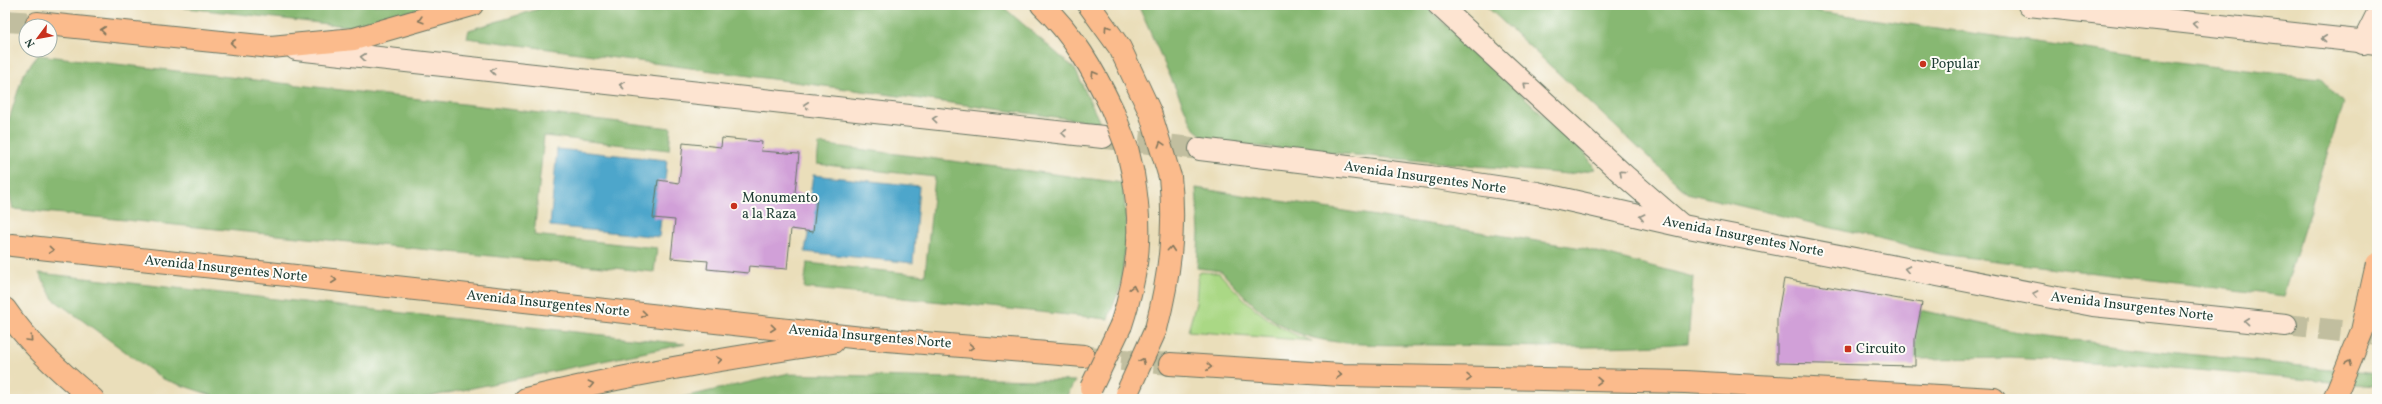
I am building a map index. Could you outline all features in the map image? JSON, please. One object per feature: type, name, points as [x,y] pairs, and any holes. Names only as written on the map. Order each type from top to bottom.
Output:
[{"type":"main road","points":[[271,47],[354,39],[472,5]]},
{"type":"main road","points":[[1042,5],[1054,16],[1078,47],[1112,109],[1127,148],[1138,206],[1139,242],[1133,287],[1122,325],[1088,393]]},
{"type":"main road","points":[[1089,5],[1120,48],[1150,112],[1170,177],[1173,207],[1172,250],[1164,297],[1156,328],[1125,396]]},
{"type":"main road","points":[[1439,5],[1626,177],[1683,226]]},
{"type":"main road","points":[[2028,5],[2370,43],[2377,15]]},
{"type":"main road","points":[[58,25],[1103,137]]},
{"type":"main road","name":"Avenida Insurgentes Norte","points":[[1200,150],[1430,177],[1537,193],[1683,226],[2093,305],[2286,325]]},
{"type":"main road","name":"Avenida Insurgentes Norte","points":[[12,245],[862,338],[1084,356]]},
{"type":"main road","points":[[2334,399],[2362,331],[2377,264]]},
{"type":"main road","points":[[5,308],[14,321],[58,369],[94,399]]},
{"type":"main road","points":[[526,399],[607,380],[702,362],[862,338]]},
{"type":"main road","points":[[1170,364],[1341,375],[1685,382],[1994,399]]},
{"type":"green space","points":[[161,5],[432,5],[354,27]]},
{"type":"green space","points":[[552,5],[1001,5],[1075,69],[1100,123],[467,38],[469,30]]},
{"type":"green space","points":[[1138,5],[1424,5],[1585,153],[1595,169],[1568,174],[1210,142],[1194,129]]},
{"type":"green space","points":[[1485,5],[1772,5],[2208,66],[2320,78],[2343,103],[2283,296],[1940,254],[1687,193]]},
{"type":"green space","points":[[58,57],[671,128],[669,150],[544,136],[534,235],[657,248],[654,272],[13,209],[5,175],[6,129],[23,75],[36,58]]},
{"type":"green space","points":[[819,144],[1123,183],[1127,230],[1121,285],[1108,319],[804,288],[807,263],[925,275],[935,177],[817,164]]},
{"type":"green space","points":[[1196,188],[1582,248],[1693,277],[1688,343],[1594,347],[1383,345],[1327,341],[1310,337],[1284,327],[1264,313],[1221,271],[1197,268],[1199,232]]},
{"type":"green space","points":[[1198,272],[1219,273],[1261,314],[1286,330],[1312,341],[1188,331],[1196,303]]},
{"type":"green space","points":[[39,273],[685,344],[419,399],[223,399],[163,379],[53,299]]},
{"type":"green space","points":[[1921,310],[2013,331],[2130,348],[2377,374],[2377,386],[2129,364],[2010,358],[1915,359],[1915,340],[1822,338],[1917,327]]},
{"type":"green space","points":[[785,374],[1075,381],[1065,399],[675,399]]},
{"type":"water","points":[[557,149],[667,160],[665,181],[658,181],[656,190],[662,191],[654,208],[653,217],[661,218],[659,237],[550,226]]},
{"type":"water","points":[[813,175],[919,186],[913,263],[805,252],[817,196],[810,195]]},
{"type":"building","name":"Monumento a la Raza","points":[[722,138],[762,142],[761,151],[799,154],[795,193],[817,196],[813,232],[791,229],[787,269],[749,266],[748,273],[707,269],[708,261],[671,258],[675,220],[653,218],[658,180],[679,183],[683,143],[721,147]]},
{"type":"building","points":[[1784,279],[1922,303],[1915,339],[1915,366],[1777,363],[1777,318]]},
{"type":"tunnel","points":[[5,21],[18,22]]},
{"type":"tunnel","points":[[1106,138],[1200,149]]},
{"type":"tunnel","points":[[2286,325],[2377,335]]},
{"type":"tunnel","points":[[1088,357],[1170,364]]},
{"type":"place","name":"Popular","points":[[1923,64]]},
{"type":"place","name":"Monumento a la Raza","points":[[734,206]]},
{"type":"place","name":"Circuito","points":[[1848,349]]}]
